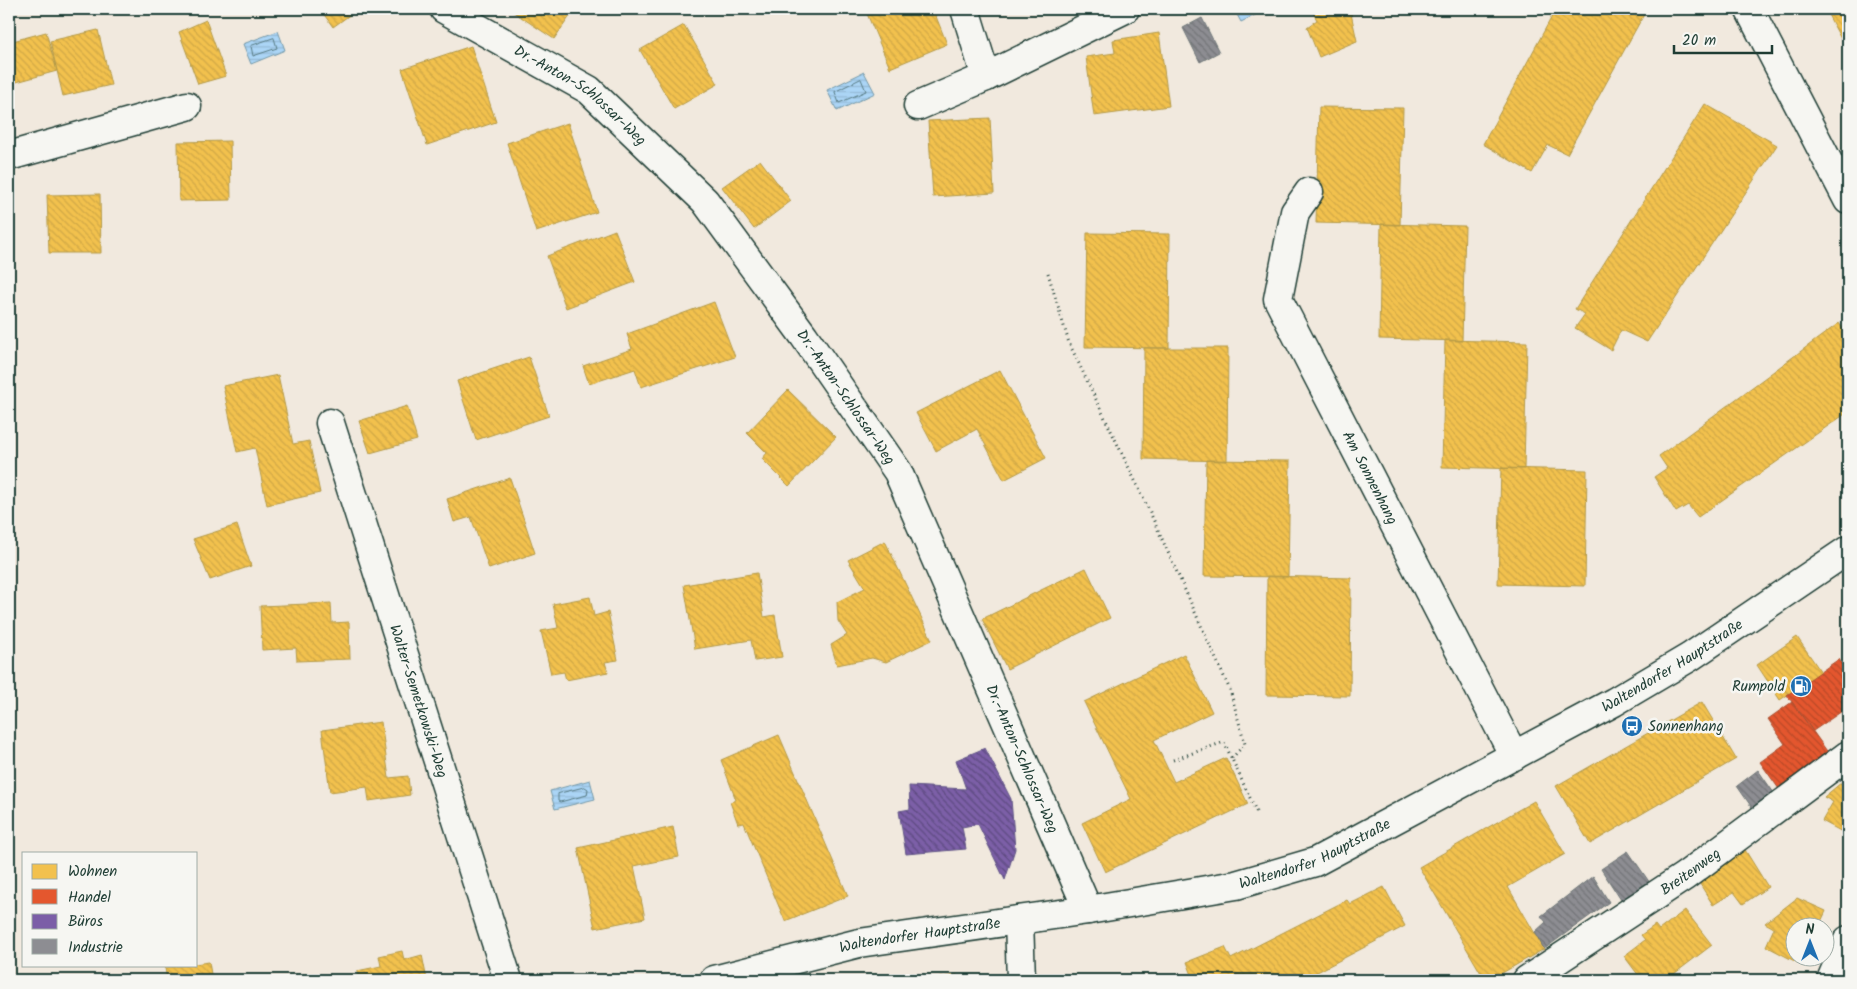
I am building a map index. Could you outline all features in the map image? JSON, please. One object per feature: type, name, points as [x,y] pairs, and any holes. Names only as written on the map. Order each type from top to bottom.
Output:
[{"type":"street","name":"Dr.-Anton-Schlossar-Weg","points":[[444,9],[589,90],[705,201],[804,336],[898,472],[1088,910]]},
{"type":"street","points":[[965,9],[986,77]]},
{"type":"street","points":[[918,106],[986,77],[1125,9]]},
{"type":"street","points":[[1749,9],[1848,200]]},
{"type":"street","points":[[9,156],[187,106]]},
{"type":"street","name":"Am Sonnenhang","points":[[1309,192],[1295,212],[1278,299],[1514,756]]},
{"type":"street","name":"Walter-Semetkowski-Weg","points":[[330,423],[508,980]]},
{"type":"street","name":"Waltendorfer Hauptstraße","points":[[714,980],[859,943],[1088,910],[1236,885],[1315,862],[1614,702],[1690,657],[1848,550]]},
{"type":"street","name":"Breitenweg","points":[[1527,980],[1685,876],[1848,755]]},
{"type":"street","points":[[1019,920],[1021,980]]},
{"type":"street","points":[[1831,980],[1848,940]]},
{"type":"path","points":[[1048,273],[1069,343],[1149,510],[1230,690],[1245,744],[1232,758]]},
{"type":"path","points":[[1173,760],[1224,742],[1257,813]]},
{"type":"water","points":[[1234,9],[1267,9],[1241,22]]},
{"type":"water","points":[[278,31],[285,50],[251,64],[243,44]]},
{"type":"water","points":[[864,72],[875,93],[837,111],[827,90]]},
{"type":"water","points":[[590,780],[595,799],[555,809],[550,791]]},
{"type":"building: Wohnen","points":[[320,9],[358,9],[333,27]]},
{"type":"building: Wohnen","points":[[509,9],[575,9],[554,39]]},
{"type":"building: Wohnen","points":[[865,9],[933,9],[947,44],[890,68]]},
{"type":"building: Wohnen","points":[[1311,9],[1350,9],[1357,41],[1319,57],[1307,27],[1317,20]]},
{"type":"building: Wohnen","points":[[1556,9],[1647,9],[1567,154],[1548,145],[1532,173],[1483,144]]},
{"type":"building: Wohnen","points":[[1825,9],[1848,9],[1848,35],[1841,39]]},
{"type":"building: Wohnen","points":[[206,20],[226,76],[198,84],[179,32]]},
{"type":"building: Wohnen","points":[[684,25],[718,84],[674,109],[640,50]]},
{"type":"building: Wohnen","points":[[98,30],[111,85],[63,96],[50,41]]},
{"type":"building: Wohnen","points":[[46,32],[57,71],[9,84],[9,42]]},
{"type":"building: Wohnen","points":[[1159,33],[1169,106],[1094,116],[1086,57],[1115,53],[1113,40]]},
{"type":"building: Wohnen","points":[[471,46],[496,122],[427,145],[402,69]]},
{"type":"building: Wohnen","points":[[1705,104],[1777,145],[1647,342],[1621,330],[1611,350],[1575,328],[1585,314],[1575,309]]},
{"type":"building: Wohnen","points":[[1319,107],[1403,108],[1400,225],[1316,223]]},
{"type":"building: Wohnen","points":[[990,118],[994,193],[933,197],[928,121]]},
{"type":"building: Wohnen","points":[[568,123],[597,212],[536,232],[507,143]]},
{"type":"building: Wohnen","points":[[230,141],[231,200],[179,201],[178,142]]},
{"type":"building: Wohnen","points":[[760,160],[791,201],[754,229],[722,187]]},
{"type":"building: Wohnen","points":[[100,194],[101,253],[49,253],[47,195]]},
{"type":"building: Wohnen","points":[[1381,224],[1465,226],[1462,341],[1379,339]]},
{"type":"building: Wohnen","points":[[615,230],[635,282],[566,308],[547,256]]},
{"type":"building: Wohnen","points":[[1087,233],[1170,234],[1169,348],[1085,347]]},
{"type":"building: Wohnen","points":[[714,302],[735,357],[641,387],[635,369],[589,384],[583,366],[632,349],[627,334]]},
{"type":"building: Wohnen","points":[[1839,323],[1848,336],[1848,412],[1698,517],[1688,505],[1676,512],[1654,477],[1667,468],[1659,456]]},
{"type":"building: Wohnen","points":[[1445,340],[1527,342],[1524,469],[1442,467]]},
{"type":"building: Wohnen","points":[[1144,348],[1228,348],[1227,461],[1143,459]]},
{"type":"building: Wohnen","points":[[529,357],[549,416],[476,440],[457,381]]},
{"type":"building: Wohnen","points":[[1000,370],[1046,458],[1004,480],[977,429],[936,451],[916,413]]},
{"type":"building: Wohnen","points":[[278,375],[293,444],[309,441],[320,493],[267,505],[255,448],[237,452],[223,386]]},
{"type":"building: Wohnen","points":[[788,390],[836,437],[789,486],[762,459],[767,453],[747,433]]},
{"type":"building: Wohnen","points":[[407,406],[417,440],[370,453],[359,421]]},
{"type":"building: Wohnen","points":[[1206,460],[1290,461],[1288,577],[1204,576]]},
{"type":"building: Wohnen","points":[[1501,468],[1587,470],[1585,586],[1498,584]]},
{"type":"building: Wohnen","points":[[510,478],[535,553],[489,569],[471,517],[454,522],[447,499]]},
{"type":"building: Wohnen","points":[[237,525],[251,566],[210,580],[193,539]]},
{"type":"building: Wohnen","points":[[885,541],[932,640],[886,662],[872,658],[837,665],[831,645],[847,635],[838,621],[837,602],[865,588],[848,560]]},
{"type":"building: Wohnen","points":[[1086,568],[1110,618],[1007,669],[982,619]]},
{"type":"building: Wohnen","points":[[757,573],[764,617],[775,615],[782,657],[755,661],[751,640],[695,649],[684,585]]},
{"type":"building: Wohnen","points":[[1267,576],[1351,578],[1350,696],[1266,695]]},
{"type":"building: Wohnen","points":[[590,597],[594,616],[608,612],[618,660],[605,662],[608,672],[566,680],[564,672],[551,674],[541,631],[558,628],[553,604]]},
{"type":"building: Wohnen","points":[[331,603],[332,623],[349,622],[350,659],[297,661],[296,648],[262,650],[260,606]]},
{"type":"building: Wohnen","points":[[1797,637],[1821,672],[1780,700],[1757,665]]},
{"type":"building: Wohnen","points":[[1184,654],[1212,712],[1154,740],[1174,782],[1226,758],[1248,804],[1105,872],[1082,823],[1131,799],[1084,702]]},
{"type":"building: Wohnen","points":[[1702,702],[1736,759],[1590,844],[1556,786]]},
{"type":"building: Wohnen","points":[[381,722],[389,778],[408,776],[410,795],[369,801],[367,787],[330,792],[322,730]]},
{"type":"building: Wohnen","points":[[779,735],[848,896],[785,921],[744,823],[738,824],[730,802],[736,800],[721,760]]},
{"type":"building: Wohnen","points":[[1848,777],[1848,835],[1822,821],[1833,802],[1824,797]]},
{"type":"building: Wohnen","points":[[1534,801],[1565,854],[1508,887],[1544,949],[1490,980],[1485,980],[1419,867]]},
{"type":"building: Wohnen","points":[[673,827],[679,857],[634,866],[645,918],[595,928],[578,848]]},
{"type":"building: Wohnen","points":[[1742,845],[1768,887],[1743,904],[1734,892],[1713,905],[1695,876]]},
{"type":"building: Wohnen","points":[[1384,887],[1405,926],[1302,980],[1194,980],[1187,962],[1225,947],[1231,959],[1347,900],[1350,904]]},
{"type":"building: Wohnen","points":[[1797,898],[1826,911],[1824,916],[1784,916],[1784,955],[1766,946],[1774,928],[1765,923]]},
{"type":"building: Wohnen","points":[[1685,910],[1712,945],[1666,980],[1642,980],[1624,956],[1645,940],[1641,935],[1655,925],[1659,930]]},
{"type":"building: Wohnen","points":[[402,951],[404,960],[422,955],[427,980],[359,980],[357,971],[381,966],[379,956]]},
{"type":"building: Wohnen","points":[[209,962],[212,980],[167,980],[165,968],[198,966],[198,964]]},
{"type":"building: Wohnen","points":[[957,975],[958,980],[929,980]]},
{"type":"building: Handel","points":[[1839,659],[1843,665],[1848,661],[1848,707],[1813,731],[1787,695]]},
{"type":"building: Handel","points":[[1792,702],[1829,754],[1779,789],[1760,762],[1785,744],[1768,719]]},
{"type":"building: Büros","points":[[985,748],[1011,799],[1015,849],[1005,880],[978,824],[962,827],[966,849],[906,854],[899,811],[910,809],[909,786],[966,789],[956,760]]},
{"type":"building: Industrie","points":[[1202,18],[1219,52],[1200,62],[1183,28]]},
{"type":"building: Industrie","points":[[1758,770],[1774,793],[1753,809],[1737,786]]},
{"type":"building: Industrie","points":[[1628,851],[1650,883],[1623,903],[1601,869]]},
{"type":"building: Industrie","points":[[1593,876],[1609,902],[1544,949],[1535,932],[1546,922],[1541,916]]},
{"type":"place","name":"Rumpold","points":[[1801,686]]},
{"type":"place","name":"Sonnenhang","points":[[1632,726]]}]
